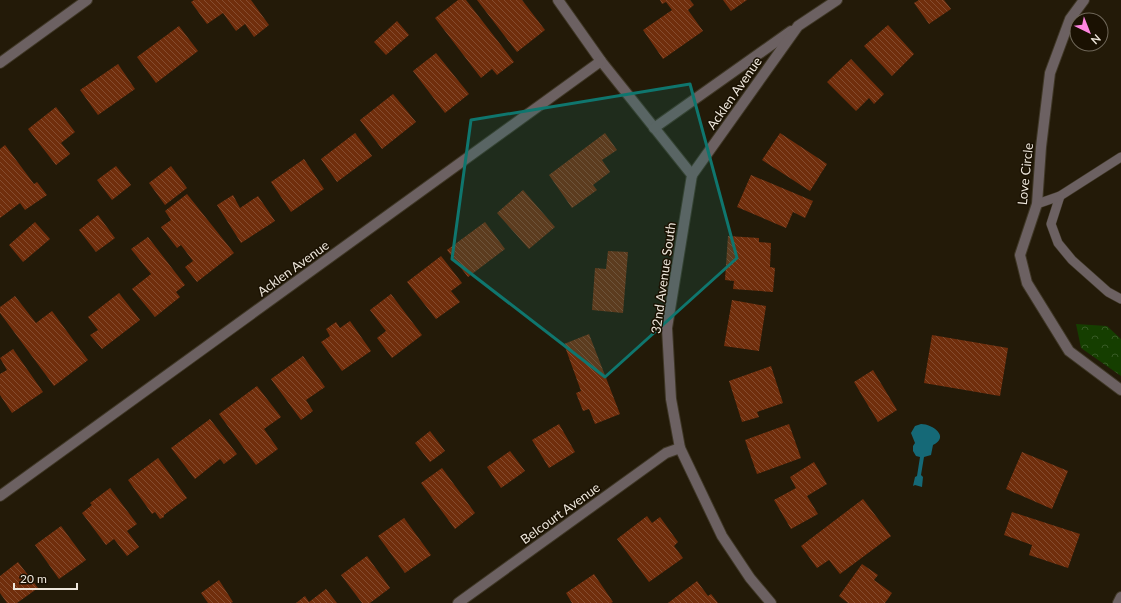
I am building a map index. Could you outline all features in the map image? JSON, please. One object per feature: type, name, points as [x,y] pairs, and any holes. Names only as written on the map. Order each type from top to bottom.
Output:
[{"type":"street","points":[[0,63],[87,0]]},
{"type":"street","points":[[558,0],[601,61],[692,175]]},
{"type":"street","name":"Acklen Avenue","points":[[654,128],[837,0]]},
{"type":"street","name":"Love Circle","points":[[1084,0],[1070,19],[1050,72],[1041,147],[1037,204],[1020,255],[1027,284],[1069,351],[1121,390]]},
{"type":"street","name":"Acklen Avenue","points":[[692,175],[798,26]]},
{"type":"street","name":"Acklen Avenue","points":[[0,496],[601,61]]},
{"type":"street","name":"32nd Avenue South","points":[[692,175],[667,328],[670,399],[680,448],[722,536],[750,578],[772,603]]},
{"type":"street","name":"Belcourt Avenue","points":[[458,603],[666,453],[680,448]]},
{"type":"street","points":[[1118,603],[1121,597]]},
{"type":"lane","points":[[1037,204],[1060,196],[1121,157]]},
{"type":"lane","points":[[1060,196],[1051,224],[1058,243],[1072,260],[1108,292],[1121,299]]},
{"type":"highlighted area","points":[[690,84],[737,258],[605,377],[452,259],[471,120]]},
{"type":"green space","points":[[1076,324],[1107,326],[1121,339],[1121,376],[1081,348]]},
{"type":"water","points":[[921,424],[930,426],[940,435],[938,442],[933,445],[931,455],[924,457],[921,475],[923,477],[922,487],[915,485],[913,486],[915,477],[917,476],[920,457],[916,456],[913,451],[913,446],[915,443],[911,433],[915,426]]},
{"type":"building","points":[[194,0],[251,0],[269,25],[254,37],[245,24],[236,31],[223,13],[207,24],[191,2]]},
{"type":"building","points":[[458,0],[466,0],[514,62],[497,75],[492,69],[481,78],[435,18]]},
{"type":"building","points":[[477,0],[522,0],[545,30],[517,52]]},
{"type":"building","points":[[660,0],[690,0],[694,5],[688,10],[703,31],[663,59],[643,30],[672,10],[666,2],[662,4]]},
{"type":"building","points":[[723,0],[747,0],[731,11]]},
{"type":"building","points":[[919,0],[944,0],[951,9],[929,24],[914,3]]},
{"type":"building","points":[[397,21],[409,35],[386,55],[374,42]]},
{"type":"building","points":[[888,25],[914,54],[892,76],[864,46]]},
{"type":"building","points":[[179,26],[198,51],[156,83],[137,57]]},
{"type":"building","points":[[436,53],[469,94],[445,113],[413,71]]},
{"type":"building","points":[[851,59],[884,94],[874,104],[869,98],[856,111],[827,82]]},
{"type":"building","points":[[118,64],[135,89],[98,115],[80,90]]},
{"type":"building","points":[[393,94],[416,122],[382,149],[360,120]]},
{"type":"building","points":[[56,107],[75,132],[61,143],[70,154],[56,165],[28,129]]},
{"type":"building","points":[[355,133],[372,156],[337,182],[321,159]]},
{"type":"building","points":[[605,133],[617,150],[602,160],[610,172],[593,185],[597,190],[572,208],[549,175]]},
{"type":"building","points":[[780,133],[827,164],[810,191],[762,160]]},
{"type":"building","points":[[5,145],[34,184],[37,182],[47,195],[25,210],[20,203],[0,218],[0,149]]},
{"type":"building","points":[[304,159],[324,189],[291,212],[271,182]]},
{"type":"building","points":[[116,166],[131,185],[112,200],[97,180]]},
{"type":"building","points":[[171,166],[187,188],[165,205],[149,183]]},
{"type":"building","points":[[751,175],[813,201],[805,218],[793,212],[786,228],[737,207]]},
{"type":"building","points":[[523,190],[555,227],[529,249],[497,213]]},
{"type":"building","points":[[187,194],[234,253],[197,282],[185,267],[193,261],[181,245],[177,248],[161,227],[171,220],[165,211]]},
{"type":"building","points":[[233,195],[240,208],[258,196],[275,221],[241,243],[217,205]]},
{"type":"building","points":[[98,215],[115,238],[96,252],[79,230]]},
{"type":"building","points":[[35,222],[50,239],[23,262],[9,245]]},
{"type":"building","points":[[485,222],[505,249],[468,277],[447,250]]},
{"type":"building","points":[[728,236],[759,238],[759,242],[771,243],[770,267],[775,268],[773,292],[733,289],[734,281],[725,280]]},
{"type":"building","points":[[148,237],[185,285],[176,292],[180,297],[155,317],[132,289],[151,274],[131,249]]},
{"type":"building","points":[[608,251],[628,252],[623,313],[592,310],[595,268],[606,269]]},
{"type":"building","points":[[441,256],[462,283],[451,291],[460,302],[436,319],[407,282]]},
{"type":"building","points":[[119,293],[140,320],[102,349],[90,335],[98,330],[88,317]]},
{"type":"building","points":[[391,294],[422,335],[392,358],[377,338],[386,331],[370,310]]},
{"type":"building","points":[[15,296],[36,323],[52,311],[88,360],[54,386],[0,313],[0,307]]},
{"type":"building","points":[[732,300],[766,306],[759,351],[724,346]]},
{"type":"building","points":[[350,321],[371,351],[342,371],[321,342],[330,336],[326,329],[336,322],[340,328]]},
{"type":"building","points":[[589,334],[620,414],[595,424],[589,409],[583,411],[576,393],[581,391],[564,344]]},
{"type":"building","points":[[932,335],[1008,348],[1000,396],[924,383]]},
{"type":"building","points":[[13,349],[43,392],[12,413],[0,395],[0,374],[7,370],[0,358]]},
{"type":"building","points":[[303,356],[325,387],[306,400],[313,411],[301,420],[271,379]]},
{"type":"building","points":[[771,366],[783,403],[757,412],[759,417],[742,422],[729,381]]},
{"type":"building","points":[[873,370],[897,410],[878,422],[854,382]]},
{"type":"building","points":[[257,386],[281,417],[264,429],[278,449],[256,465],[219,414]]},
{"type":"building","points":[[210,419],[237,454],[224,464],[220,459],[195,479],[171,448]]},
{"type":"building","points":[[559,424],[575,452],[549,468],[532,440]]},
{"type":"building","points":[[789,424],[801,458],[757,474],[745,440]]},
{"type":"building","points":[[430,431],[445,451],[430,462],[415,443]]},
{"type":"building","points":[[510,451],[525,471],[501,488],[487,467]]},
{"type":"building","points":[[1022,452],[1068,471],[1052,509],[1006,489]]},
{"type":"building","points":[[158,458],[187,498],[160,519],[155,512],[152,514],[128,480]]},
{"type":"building","points":[[814,462],[827,484],[807,496],[818,514],[791,529],[774,500],[796,488],[790,477]]},
{"type":"building","points":[[442,468],[475,513],[455,529],[421,483]]},
{"type":"building","points":[[110,488],[137,524],[127,531],[139,547],[127,556],[114,539],[106,545],[82,513],[92,505],[90,503]]},
{"type":"building","points":[[863,499],[891,536],[840,574],[829,560],[817,568],[801,546]]},
{"type":"building","points":[[1012,512],[1080,534],[1068,568],[1029,555],[1032,545],[1004,535]]},
{"type":"building","points":[[647,516],[652,523],[660,517],[678,542],[674,546],[683,558],[649,582],[617,539]]},
{"type":"building","points":[[404,518],[431,555],[405,573],[378,536]]},
{"type":"building","points":[[61,526],[86,560],[59,579],[35,545]]},
{"type":"building","points":[[367,556],[390,588],[370,603],[362,603],[341,575]]},
{"type":"building","points":[[18,562],[38,588],[17,603],[7,603],[0,593],[0,576]]},
{"type":"building","points":[[862,564],[878,575],[874,580],[892,593],[885,603],[848,603],[839,596]]},
{"type":"building","points":[[594,574],[613,602],[572,603],[566,593]]},
{"type":"building","points":[[219,580],[233,602],[208,603],[201,593]]},
{"type":"building","points":[[697,581],[708,596],[711,594],[718,603],[668,603]]},
{"type":"building","points":[[326,589],[337,603],[296,603],[305,596],[309,602]]}]
